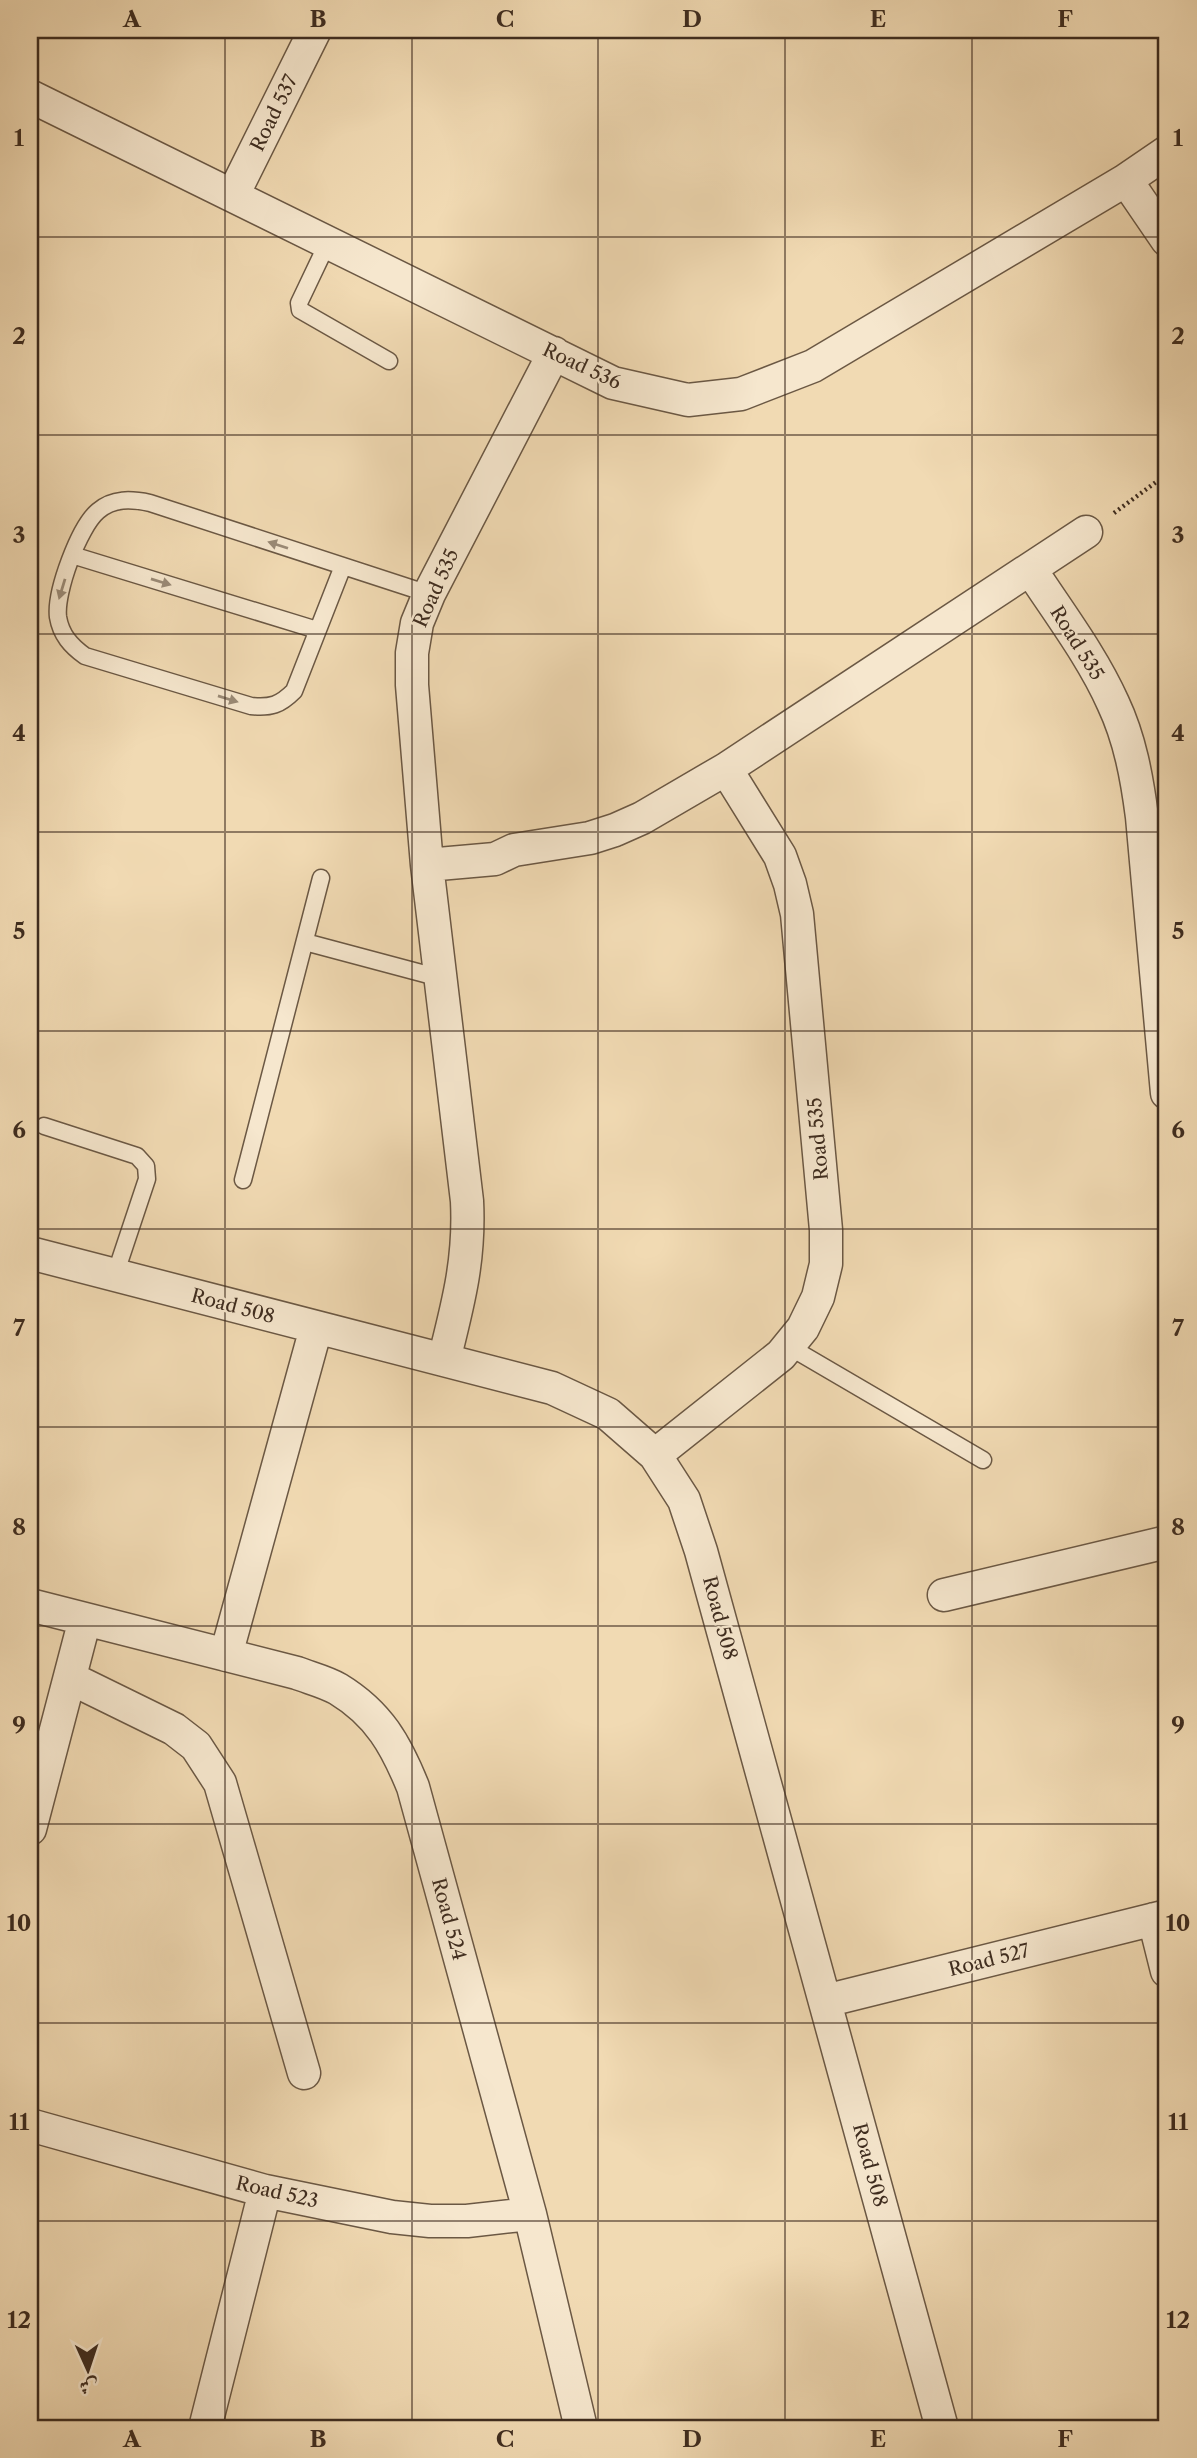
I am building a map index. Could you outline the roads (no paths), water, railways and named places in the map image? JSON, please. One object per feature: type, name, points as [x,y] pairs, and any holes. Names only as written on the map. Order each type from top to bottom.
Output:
[{"type":"street","name":"Road 537","points":[[233,195],[315,30]]},
{"type":"street","name":"Road 536","points":[[30,96],[613,383],[688,400],[741,394],[813,366],[1126,180],[1167,152]]},
{"type":"street","points":[[1126,180],[1167,240]]},
{"type":"street","name":"Road 535","points":[[444,1360],[465,1274],[469,1232],[426,855],[412,685],[412,653],[417,623],[429,594],[554,353]]},
{"type":"street","points":[[426,855],[485,861],[514,850],[590,838],[642,818],[726,769],[1087,532]]},
{"type":"street","name":"Road 535","points":[[1031,570],[1113,702],[1128,739],[1142,817],[1167,1093]]},
{"type":"street","name":"Road 535","points":[[655,1455],[782,1354],[803,1328],[818,1297],[826,1264],[826,1230],[797,914],[780,856],[726,769]]},
{"type":"street","name":"Road 508","points":[[30,1253],[552,1388],[608,1414],[655,1455],[684,1500],[701,1551],[942,2428]]},
{"type":"street","points":[[226,1655],[316,1328]]},
{"type":"street","points":[[944,1595],[1167,1542]]},
{"type":"street","name":"Road 524","points":[[30,1605],[297,1673],[337,1689],[371,1714],[397,1748],[413,1787],[530,2214],[581,2428]]},
{"type":"street","points":[[30,1829],[85,1619]]},
{"type":"street","points":[[70,1678],[174,1729],[196,1746],[220,1783],[304,2073]]},
{"type":"street","name":"Road 527","points":[[825,2001],[1160,1918],[1167,1970]]},
{"type":"street","name":"Road 523","points":[[30,2125],[265,2191],[392,2217],[467,2221],[530,2214]]},
{"type":"street","points":[[205,2428],[265,2191]]},
{"type":"lane","points":[[328,242],[299,303],[300,310],[389,360]]},
{"type":"lane","points":[[343,566],[293,691],[282,703],[268,708],[251,706],[85,656],[72,647],[63,634],[58,618],[58,603],[72,555],[86,525],[98,511],[114,502],[131,499],[343,566],[429,594]]},
{"type":"lane","points":[[72,555],[317,630]]},
{"type":"lane","points":[[243,1180],[321,878]]},
{"type":"lane","points":[[305,942],[440,978]]},
{"type":"lane","points":[[44,1126],[137,1156],[146,1166],[147,1179],[115,1275]]},
{"type":"lane","points":[[788,1346],[983,1460]]}]
